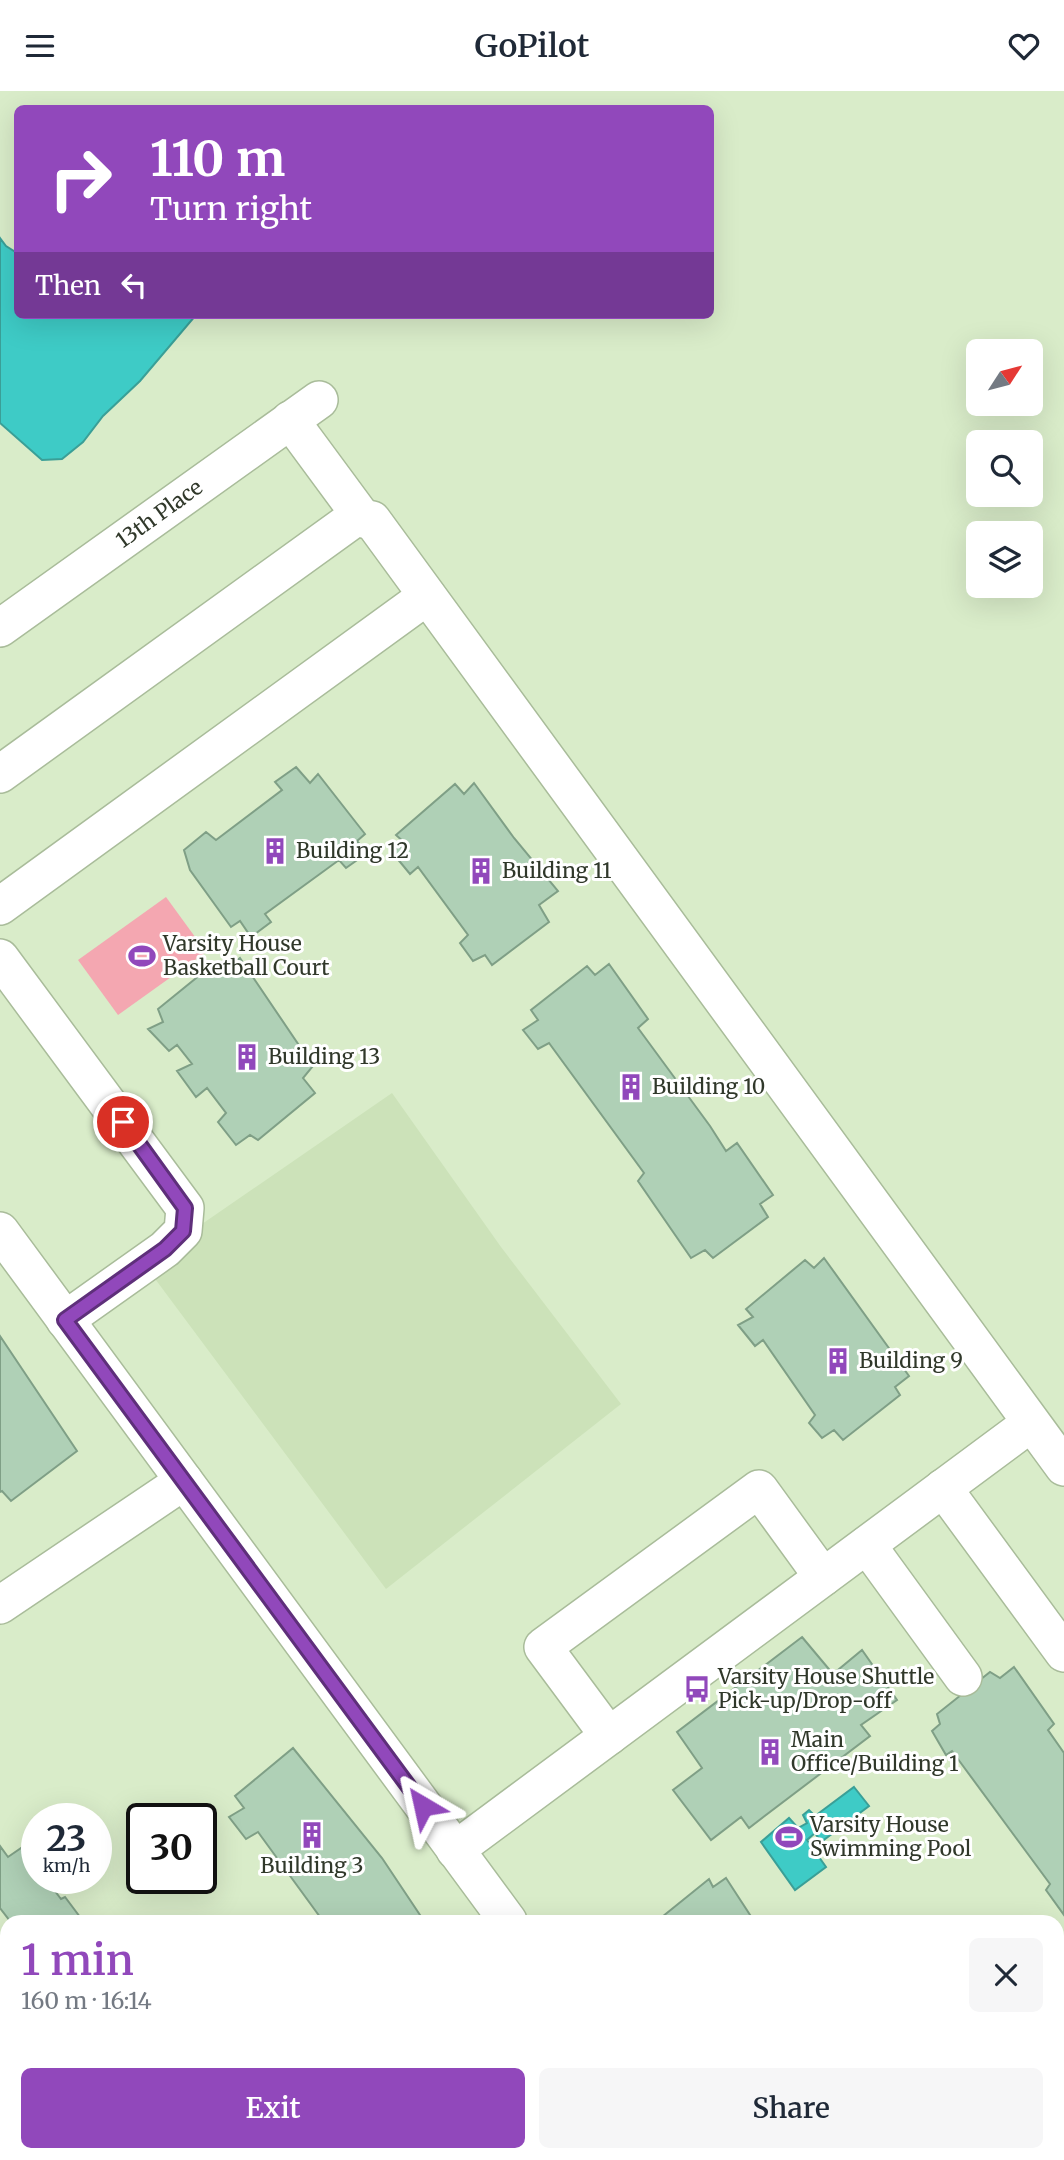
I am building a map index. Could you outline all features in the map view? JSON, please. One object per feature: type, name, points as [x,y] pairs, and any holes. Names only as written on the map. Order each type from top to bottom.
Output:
[{"type":"street","name":"13th Place","points":[[0,628],[304,410],[363,519]]},
{"type":"street","points":[[0,774],[356,517],[372,520],[1064,1467]]},
{"type":"street","points":[[0,906],[427,596]]},
{"type":"street","points":[[0,958],[185,1208],[183,1231],[165,1249],[65,1320]]},
{"type":"street","points":[[0,1231],[504,1915]]},
{"type":"street","points":[[455,1850],[1031,1423]]},
{"type":"street","points":[[0,1605],[184,1481]]},
{"type":"street","points":[[943,1488],[1064,1653]]},
{"type":"street","points":[[609,1736],[544,1647],[554,1639],[759,1489],[823,1577]]},
{"type":"street","points":[[867,1545],[963,1677]]},
{"type":"shaded area","name":"Varsity House Basketball Court","points":[[166,897],[206,952],[118,1015],[78,960]]},
{"type":"shaded area","points":[[392,1093],[501,1247],[621,1404],[386,1589],[144,1264]]},
{"type":"water","points":[[0,238],[14,251],[14,319],[193,319],[140,381],[103,416],[83,442],[62,459],[42,460],[0,423]]},
{"type":"water","name":"Varsity House Swimming Pool","points":[[854,1787],[869,1806],[821,1842],[815,1833],[807,1840],[826,1867],[795,1890],[761,1842],[789,1818],[798,1828],[807,1823],[803,1815],[809,1810],[815,1816]]},
{"type":"building","name":"Building 12","points":[[296,767],[310,783],[318,774],[365,834],[357,841],[367,853],[346,868],[339,860],[265,914],[271,922],[251,937],[240,921],[231,927],[190,870],[184,850],[206,832],[216,840],[282,790],[275,782]]},
{"type":"building","name":"Building 11","points":[[474,783],[514,838],[558,891],[539,905],[549,922],[492,965],[485,955],[473,961],[460,943],[468,935],[418,867],[410,874],[391,851],[406,844],[396,835],[455,784],[464,794]]},
{"type":"building","name":"Building 13","points":[[240,958],[313,1066],[303,1078],[315,1093],[258,1140],[250,1135],[236,1145],[218,1122],[226,1113],[207,1088],[196,1097],[177,1071],[192,1064],[177,1045],[169,1051],[148,1029],[163,1022],[158,1009],[216,962],[224,971]]},
{"type":"building","name":"Building 10","points":[[609,964],[648,1019],[638,1028],[726,1151],[737,1143],[773,1195],[760,1204],[768,1217],[713,1258],[705,1250],[691,1258],[638,1181],[644,1173],[549,1043],[538,1049],[523,1030],[538,1020],[531,1010],[587,966],[595,975]]},
{"type":"building","name":"Building 9","points":[[824,1258],[909,1376],[895,1387],[900,1395],[843,1440],[834,1430],[822,1438],[809,1423],[815,1415],[763,1340],[755,1346],[738,1325],[753,1317],[746,1309],[805,1260],[814,1268]]},
{"type":"building","points":[[0,1336],[77,1451],[11,1501],[0,1492]]},
{"type":"building","name":"Main Office/Building 1","points":[[802,1637],[833,1674],[862,1650],[897,1700],[861,1725],[870,1736],[749,1828],[741,1817],[711,1840],[673,1790],[702,1768],[677,1732]]},
{"type":"building","points":[[1014,1667],[1054,1724],[1048,1730],[1064,1753],[1064,1915],[1046,1890],[1050,1884],[952,1751],[946,1755],[932,1731],[940,1724],[937,1714],[990,1672],[1000,1678]]},
{"type":"building","name":"Building 3","points":[[293,1748],[382,1858],[420,1915],[319,1915],[258,1832],[246,1839],[229,1817],[244,1808],[235,1796]]},
{"type":"building","points":[[0,1846],[8,1857],[21,1848],[21,1894],[57,1894],[61,1899],[65,1897],[78,1915],[5,1915],[0,1908]]},
{"type":"building","points":[[726,1878],[750,1915],[664,1915],[709,1879],[713,1887]]},
{"type":"place","name":"Building 12","points":[[275,851]]},
{"type":"place","name":"Building 11","points":[[481,871]]},
{"type":"place","name":"Varsity House Basketball Court","points":[[142,956]]},
{"type":"place","name":"Building 13","points":[[247,1057]]},
{"type":"place","name":"Building 10","points":[[631,1087]]},
{"type":"place","name":"Building 9","points":[[838,1361]]},
{"type":"place","name":"Varsity House Shuttle Pick-up/Drop-off","points":[[697,1689]]},
{"type":"place","name":"Main Office/Building 1","points":[[770,1752]]},
{"type":"place","name":"Building 3","points":[[312,1835]]},
{"type":"place","name":"Varsity House Swimming Pool","points":[[789,1837]]},
{"type":"route","points":[[123,1122],[185,1208],[183,1231],[165,1249],[65,1320],[423,1806]]}]
